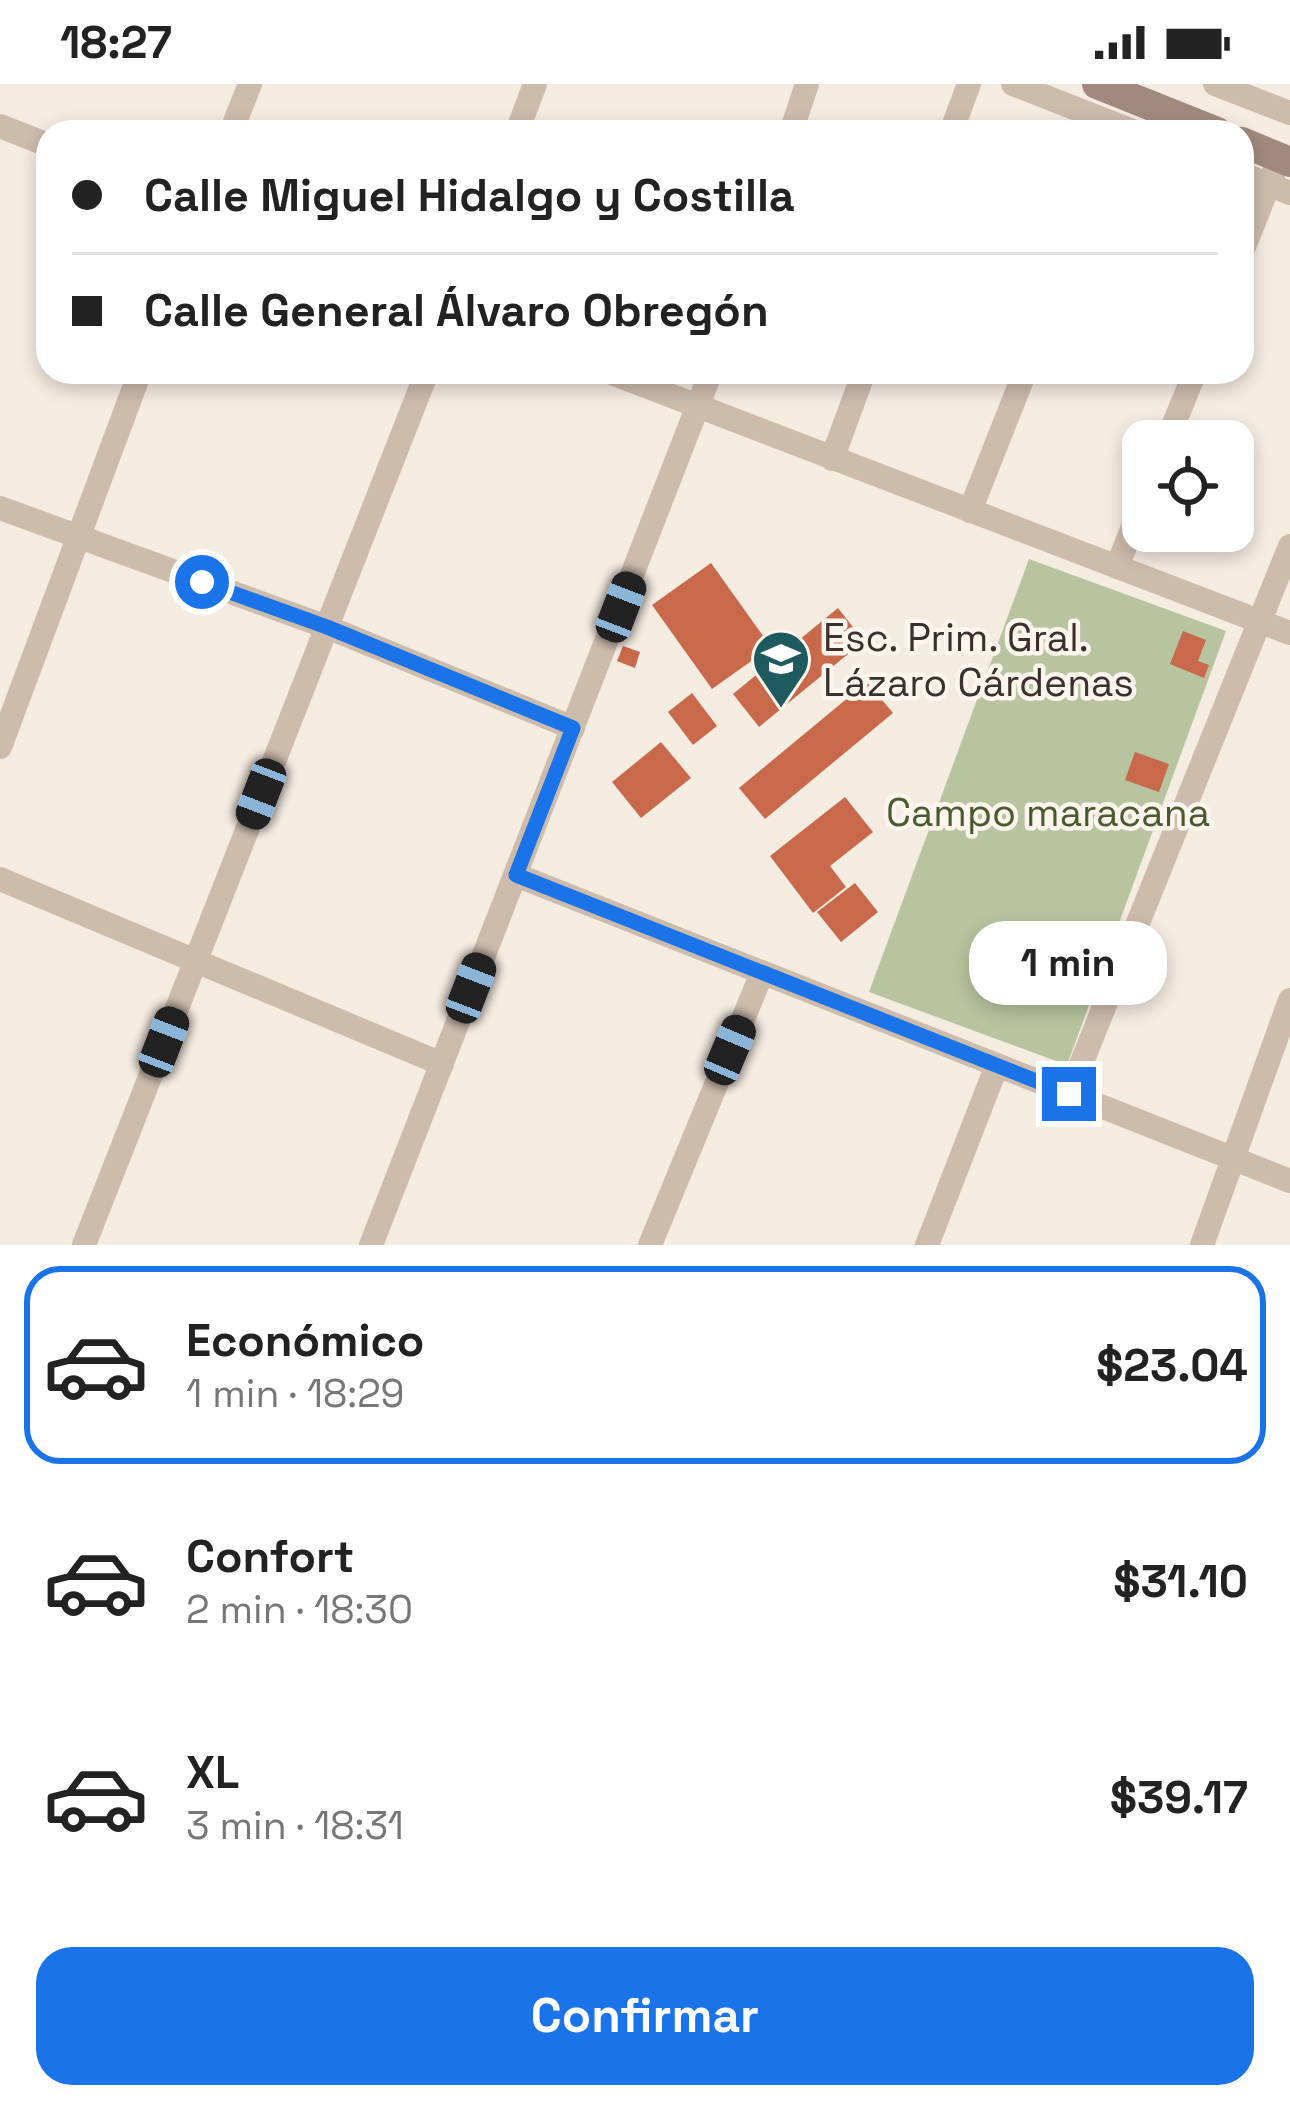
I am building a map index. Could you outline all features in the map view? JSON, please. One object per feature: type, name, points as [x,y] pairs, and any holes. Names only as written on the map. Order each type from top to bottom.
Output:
[{"type":"main road","points":[[1097,84],[1125,120]]},
{"type":"main road","points":[[1254,152],[1282,174]]},
{"type":"street","points":[[236,120],[250,84]]},
{"type":"street","points":[[522,120],[535,84]]},
{"type":"street","points":[[795,120],[807,84]]},
{"type":"street","points":[[956,120],[969,84]]},
{"type":"street","points":[[1013,84],[1121,120]]},
{"type":"street","points":[[1215,84],[1290,113]]},
{"type":"street","points":[[0,126],[36,140]]},
{"type":"street","points":[[1254,229],[1282,174]]},
{"type":"street","points":[[0,747],[135,384]]},
{"type":"street","points":[[84,1245],[422,384]]},
{"type":"street","points":[[639,384],[1290,633]]},
{"type":"street","points":[[371,1245],[707,384]]},
{"type":"street","points":[[832,459],[860,384]]},
{"type":"street","points":[[970,511],[1019,384]]},
{"type":"street","points":[[1176,420],[1190,384]]},
{"type":"street","points":[[0,508],[327,627],[573,728]]},
{"type":"street","points":[[1069,1094],[1290,546]]},
{"type":"street","points":[[1117,567],[1123,552]]},
{"type":"street","points":[[516,875],[1290,1181]]},
{"type":"street","points":[[0,878],[442,1064]]},
{"type":"street","points":[[650,1245],[762,973]]},
{"type":"street","points":[[1202,1245],[1290,1000]]},
{"type":"street","points":[[927,1245],[998,1065]]},
{"type":"green space","name":"Campo maracana","points":[[1029,559],[1226,631],[1067,1065],[869,992]]},
{"type":"building","points":[[711,563],[771,647],[712,689],[652,605]]},
{"type":"building","points":[[838,608],[864,641],[759,727],[733,694]]},
{"type":"building","points":[[1183,631],[1206,640],[1198,661],[1209,665],[1204,678],[1170,664]]},
{"type":"building","points":[[623,646],[640,652],[635,668],[617,661]]},
{"type":"building","points":[[867,682],[893,713],[765,819],[739,788]]},
{"type":"building","points":[[692,693],[717,726],[693,745],[668,712]]},
{"type":"building","points":[[661,742],[691,778],[641,818],[612,782]]},
{"type":"building","points":[[1135,752],[1169,764],[1159,792],[1125,780]]},
{"type":"building","points":[[845,797],[873,832],[830,866],[846,887],[813,913],[770,856]]},
{"type":"building","points":[[855,883],[878,912],[841,942],[817,912]]},
{"type":"place","name":"Esc. Prim. Gral. Lázaro Cárdenas","points":[[781,710]]},
{"type":"route","points":[[202,582],[327,627],[573,728],[516,875],[1069,1094]]}]
